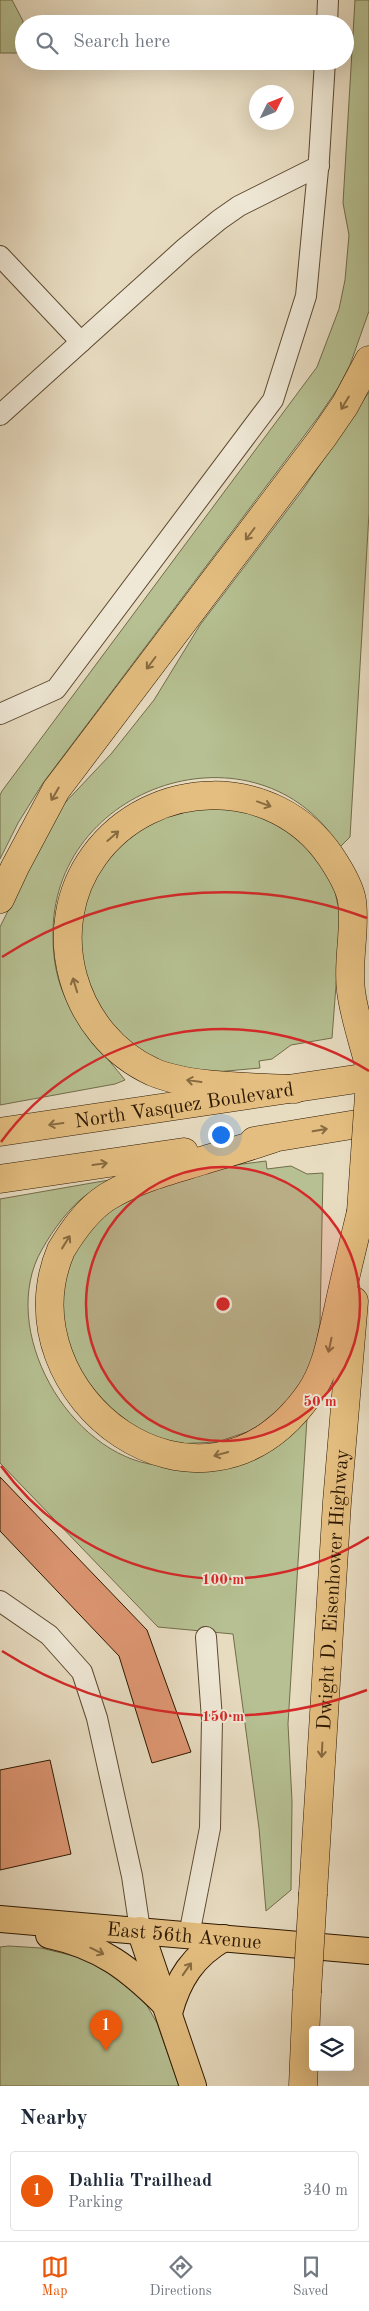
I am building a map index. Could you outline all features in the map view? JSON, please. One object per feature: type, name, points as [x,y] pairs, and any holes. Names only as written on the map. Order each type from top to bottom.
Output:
[{"type":"highway","points":[[0,899],[56,790],[323,437],[344,405],[369,360]]},
{"type":"highway","points":[[295,1089],[205,1083],[164,1076],[152,1071],[118,1049],[102,1034],[82,1005],[71,972],[68,938],[70,917],[77,888],[85,870],[103,845],[127,824],[162,805],[178,799],[212,795],[231,796],[266,804],[290,815],[307,828],[330,856],[340,872],[352,900],[351,991],[369,1065]]},
{"type":"highway","name":"North Vasquez Boulevard","points":[[0,1132],[369,1077]]},
{"type":"highway","name":"Dwight D. Eisenhower Highway","points":[[303,2086],[337,1502],[369,1095]]},
{"type":"highway","points":[[0,1179],[272,1139],[369,1122]]},
{"type":"highway","points":[[272,1139],[132,1183],[106,1198],[93,1209],[70,1235],[55,1260],[48,1277],[42,1311],[42,1326],[49,1356],[55,1371],[80,1409],[93,1421],[132,1447],[150,1453],[185,1459],[200,1459],[233,1451],[247,1446],[275,1429],[293,1413],[310,1393],[324,1366],[361,1212]]},
{"type":"main road","name":"East 56th Avenue","points":[[0,1919],[369,1951]]},
{"type":"main road","points":[[0,1925],[67,1939],[95,1949],[122,1964],[168,2009]]},
{"type":"main road","points":[[140,1930],[193,2086]]},
{"type":"main road","points":[[168,2009],[175,1991],[191,1963],[224,1938]]},
{"type":"lane","points":[[327,15],[328,0]]},
{"type":"lane","points":[[0,714],[56,689],[273,400],[306,296],[324,70]]},
{"type":"lane","points":[[0,415],[185,248],[219,220],[240,206],[318,166]]},
{"type":"lane","points":[[0,256],[81,342]]},
{"type":"lane","points":[[0,1601],[49,1636],[82,1672],[98,1718],[132,1876],[140,1930]]},
{"type":"lane","points":[[189,1935],[210,1828],[212,1720],[206,1637]]},
{"type":"green space","points":[[0,0],[12,0],[20,15],[15,15],[15,53],[0,53]]},
{"type":"green space","points":[[355,0],[369,0],[369,311],[350,365],[338,388],[319,416],[43,783],[18,823],[0,859],[0,795],[2,791],[317,367],[339,309],[345,280],[349,235],[343,203],[351,70],[354,70]]},
{"type":"green space","points":[[369,392],[369,513],[350,837],[340,847],[304,807],[260,784],[212,778],[164,786],[120,807],[85,840],[61,885],[53,938],[56,970],[67,1001],[86,1032],[125,1080],[115,1084],[0,1105],[0,927],[34,858],[61,807],[111,754],[154,700],[200,625],[302,491]]},
{"type":"green space","points":[[192,803],[264,814],[315,853],[334,887],[341,920],[332,1038],[291,1045],[272,1059],[259,1061],[260,1068],[204,1073],[177,1068],[155,1059],[131,1045],[113,1029],[86,982],[78,938],[87,887],[119,840]]},
{"type":"green space","points":[[266,1161],[267,1169],[291,1166],[307,1174],[323,1173],[320,1324],[313,1358],[298,1389],[284,1405],[253,1430],[217,1442],[173,1444],[137,1434],[68,1370],[58,1285],[94,1216],[181,1172]]},
{"type":"green space","points":[[109,1180],[81,1199],[57,1226],[38,1257],[29,1289],[29,1324],[38,1358],[54,1391],[76,1420],[103,1444],[133,1460],[172,1466],[282,1438],[307,1418],[288,1724],[292,1801],[291,1890],[266,1911],[259,1828],[233,1634],[158,1627],[0,1463],[0,1199]]},
{"type":"green space","points":[[0,1947],[41,1948],[99,1962],[142,1997],[157,2023],[179,2086],[0,2086]]},
{"type":"building","points":[[0,1477],[147,1630],[191,1752],[152,1763],[119,1656],[0,1531]]},
{"type":"building","points":[[50,1760],[71,1854],[0,1870],[0,1770]]},
{"type":"place","name":"Dahlia Trailhead","points":[[106,2051]]}]
